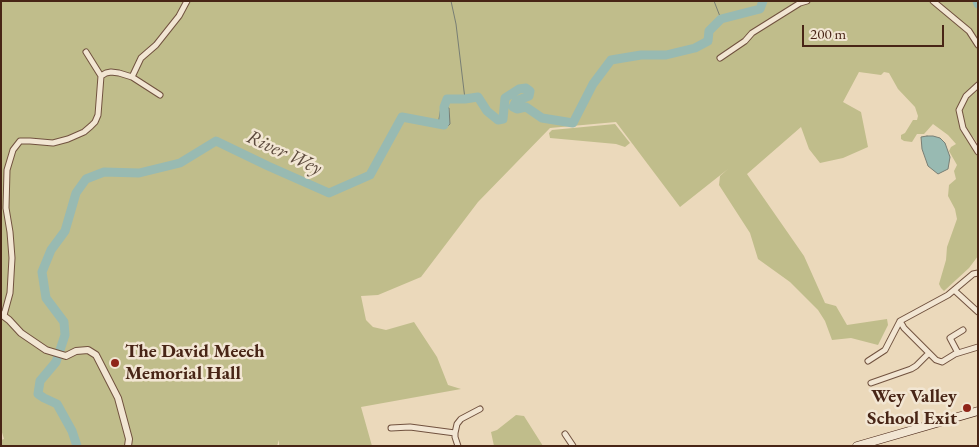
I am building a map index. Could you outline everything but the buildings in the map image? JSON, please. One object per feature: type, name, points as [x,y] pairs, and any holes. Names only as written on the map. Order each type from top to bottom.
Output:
[{"type":"main road","points":[[856,446],[978,411]]},
{"type":"street","points":[[132,78],[141,58],[156,45],[179,16],[187,1]]},
{"type":"street","points":[[720,58],[745,41],[752,33],[800,3],[807,1]]},
{"type":"street","points":[[933,1],[969,32],[978,45]]},
{"type":"street","points":[[86,52],[101,76],[98,115],[95,122],[84,132],[53,143],[30,140],[20,141],[13,150],[7,170],[6,208],[12,258],[10,293],[3,315],[21,333],[46,350],[66,356],[76,351],[84,350],[96,355],[118,398],[128,434],[128,446]]},
{"type":"street","points":[[101,76],[111,72],[125,74],[160,95]]},
{"type":"street","points":[[978,85],[966,96],[959,110],[964,128],[978,152]]},
{"type":"street","points":[[868,361],[885,350],[900,321],[948,295],[978,272]]},
{"type":"street","points":[[954,290],[978,312]]},
{"type":"street","points":[[900,321],[904,328],[936,360],[942,362],[958,354],[978,348]]},
{"type":"street","points":[[958,354],[950,338],[963,330]]},
{"type":"street","points":[[871,383],[916,366],[929,353]]},
{"type":"street","points":[[458,446],[455,432],[459,421],[480,409]]},
{"type":"street","points":[[391,428],[410,427],[455,432]]},
{"type":"street","points":[[565,434],[573,446]]},
{"type":"shaded area","points":[[1,1],[978,1],[978,144],[973,137],[961,128],[978,156],[978,256],[969,268],[944,291],[941,288],[939,284],[946,260],[947,247],[957,219],[955,209],[948,196],[949,185],[956,179],[954,171],[957,165],[949,151],[956,144],[948,135],[933,124],[924,134],[917,134],[912,142],[901,139],[901,135],[905,133],[913,120],[917,120],[918,116],[915,107],[898,89],[889,73],[884,72],[881,75],[859,72],[843,102],[861,112],[868,147],[843,158],[820,163],[809,149],[801,127],[747,174],[804,256],[825,303],[836,306],[847,325],[887,319],[888,325],[878,345],[851,338],[832,340],[825,321],[818,310],[790,282],[758,259],[750,233],[719,185],[720,176],[728,169],[680,207],[616,122],[550,128],[478,202],[421,277],[378,295],[361,296],[366,320],[373,327],[386,330],[414,322],[437,357],[448,385],[461,389],[361,407],[372,446],[279,446],[279,440],[277,446],[1,446],[1,440],[4,439],[1,429]]},
{"type":"shaded area","points":[[615,124],[630,143],[625,147],[616,144],[550,138],[549,133],[552,130]]},
{"type":"shaded area","points":[[516,415],[524,416],[543,446],[494,446],[491,432],[497,430]]},
{"type":"water","points":[[441,107],[449,108],[450,124],[446,128],[438,125]]},
{"type":"water","points":[[921,137],[940,138],[945,143],[950,157],[948,169],[938,174],[928,166],[922,149]]},
{"type":"waterway","points":[[451,1],[456,24],[465,99]]},
{"type":"waterway","points":[[714,1],[721,19]]},
{"type":"waterway","name":"River Wey","points":[[77,446],[72,431],[57,404],[38,394],[40,381],[56,362],[65,335],[64,322],[46,298],[42,272],[51,250],[65,231],[76,193],[86,179],[104,172],[139,173],[180,163],[216,141],[329,193],[370,175],[402,117],[444,125],[444,107],[447,99],[478,97],[487,111],[498,120],[503,119],[505,98],[519,89],[526,88],[530,91],[529,96],[516,101],[513,107],[517,109],[526,107],[542,118],[573,123],[593,84],[611,60],[641,55],[666,55],[695,48],[708,41],[709,31],[721,19],[760,9],[763,1]]},
{"type":"place","name":"The David Meech Memorial Hall","points":[[115,363]]},
{"type":"place","name":"Wey Valley School Exit","points":[[967,408]]}]
